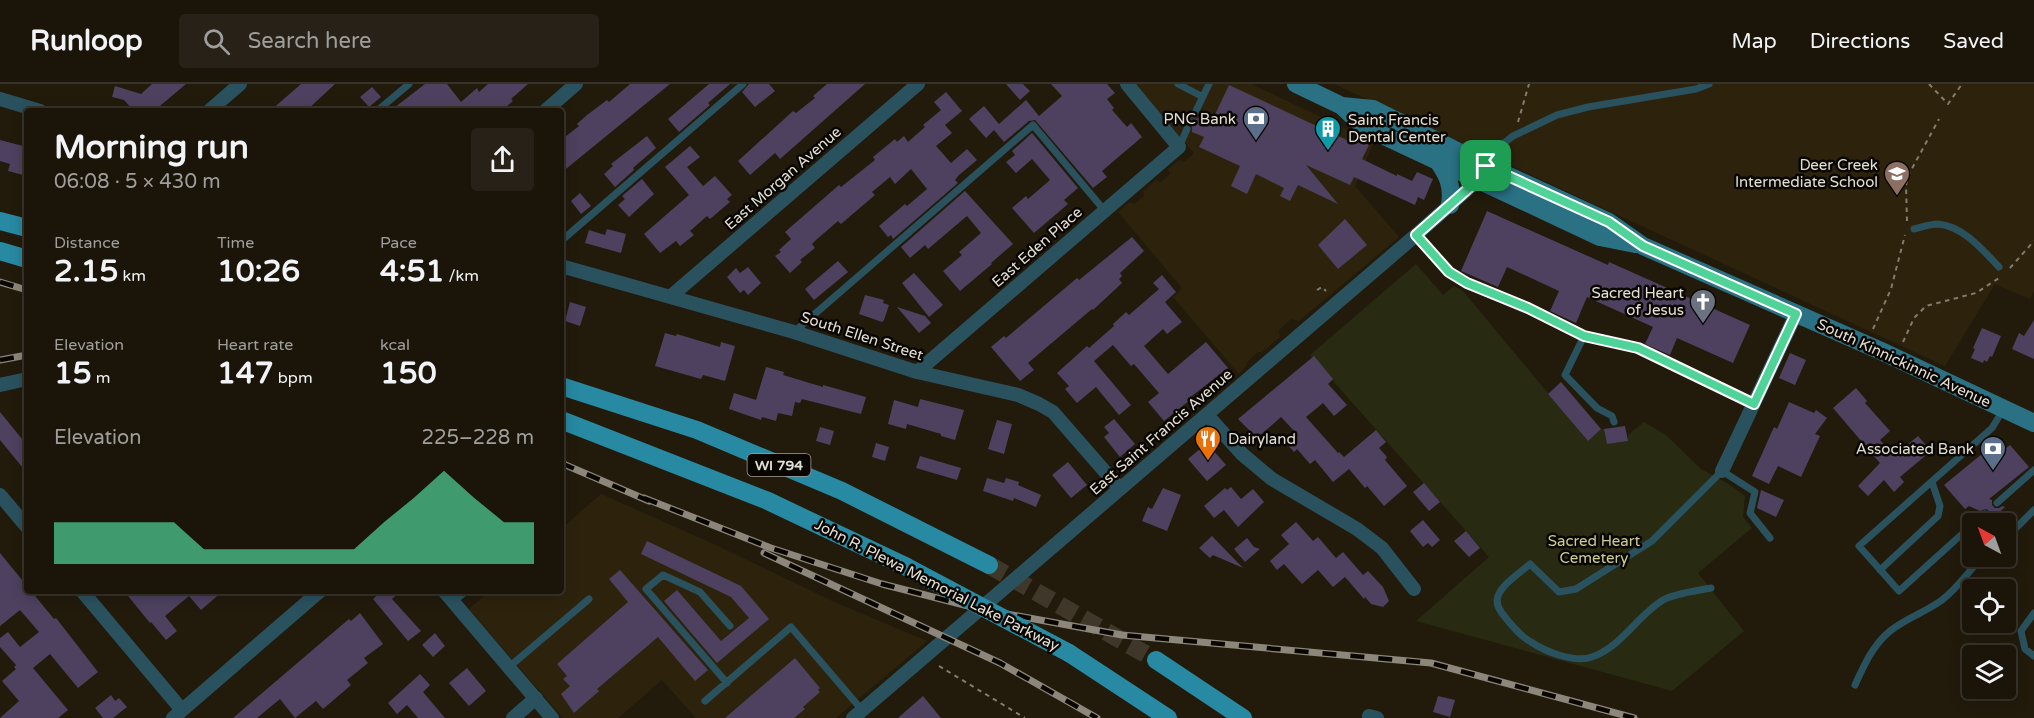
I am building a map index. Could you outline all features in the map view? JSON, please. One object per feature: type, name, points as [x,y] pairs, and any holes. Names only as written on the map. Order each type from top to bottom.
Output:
[{"type":"main road","name":"South Kinnickinnic Avenue","points":[[1296,84],[1342,106],[1363,126],[1437,160],[1482,173],[1609,222],[1643,246],[2034,422]]},
{"type":"main road","name":"South Kinnickinnic Avenue","points":[[1342,106],[1372,109],[1482,173]]},
{"type":"main road","points":[[1437,160],[1449,180],[1452,194],[1450,205]]},
{"type":"main road","points":[[0,220],[24,227]]},
{"type":"main road","points":[[0,251],[24,258]]},
{"type":"main road","name":"WI 794","points":[[564,387],[708,434],[842,491],[988,565]]},
{"type":"main road","name":"John R. Plewa Memorial Lake Parkway","points":[[564,421],[768,501],[905,566],[1069,653],[1168,718]]},
{"type":"main road","points":[[1156,660],[1243,718]]},
{"type":"street","points":[[212,108],[240,84]]},
{"type":"street","points":[[548,108],[576,84]]},
{"type":"street","name":"East Morgan Avenue","points":[[670,297],[918,84]]},
{"type":"street","points":[[1127,84],[1179,147]]},
{"type":"street","points":[[0,99],[30,108]]},
{"type":"street","name":"East Eden Place","points":[[917,372],[1179,147]]},
{"type":"street","name":"East Saint Francis Avenue","points":[[858,714],[1416,235],[1482,173]]},
{"type":"street","name":"South Ellen Street","points":[[564,267],[794,332],[917,372],[1018,395],[1053,412],[1120,489]]},
{"type":"street","points":[[1722,471],[1796,314]]},
{"type":"street","points":[[0,385],[24,380]]},
{"type":"street","points":[[1207,415],[1242,454],[1272,479],[1357,529],[1382,548],[1414,589]]},
{"type":"street","points":[[0,495],[24,523]]},
{"type":"street","points":[[84,594],[177,714],[317,594]]},
{"type":"street","points":[[448,596],[552,718]]},
{"type":"street","points":[[513,718],[536,699]]},
{"type":"lane","points":[[381,108],[409,84]]},
{"type":"lane","points":[[564,238],[743,84]]},
{"type":"lane","points":[[1178,84],[1203,97]]},
{"type":"lane","points":[[1194,115],[1209,84]]},
{"type":"lane","points":[[1482,173],[1494,151],[1517,135],[1557,115],[1587,107],[1709,84]]},
{"type":"lane","points":[[794,332],[1033,125],[1104,210]]},
{"type":"lane","points":[[1179,147],[1187,129]]},
{"type":"lane","points":[[1914,229],[1936,224],[1947,226],[1978,245],[1999,267]]},
{"type":"lane","points":[[1416,235],[1449,272],[1467,283],[1528,308],[1584,336],[1638,348],[1754,404]]},
{"type":"lane","points":[[1584,336],[1565,375],[1597,408],[1612,416],[1614,422]]},
{"type":"lane","points":[[1962,534],[1899,591],[1859,546],[1992,428],[2004,409]]},
{"type":"lane","points":[[1711,588],[1664,599],[1617,642],[1589,658],[1572,658],[1531,642],[1515,629],[1500,611],[1497,603],[1498,595],[1530,564],[1559,592],[1576,589],[1652,541],[1722,471],[1755,492],[1750,513],[1770,538]]},
{"type":"lane","points":[[1997,503],[2032,472]]},
{"type":"lane","points":[[1880,570],[1938,516],[1940,506],[1932,482]]},
{"type":"lane","points":[[2016,528],[2034,510]]},
{"type":"lane","points":[[1855,685],[1873,649],[1891,630],[1929,610],[1960,584],[1975,567]]},
{"type":"lane","points":[[727,683],[646,589],[663,575],[700,592],[730,626]]},
{"type":"lane","points":[[509,667],[589,599]]},
{"type":"lane","points":[[2034,613],[2021,631],[2025,649],[2034,656]]},
{"type":"lane","points":[[705,701],[791,627],[858,714]]},
{"type":"path","points":[[1517,135],[1529,84]]},
{"type":"path","points":[[1929,84],[1948,104],[1962,84]]},
{"type":"path","points":[[2007,271],[2034,242]]},
{"type":"path","points":[[1902,342],[1914,318],[1926,306],[1976,293],[2002,277]]},
{"type":"path","points":[[1317,290],[1322,287],[1326,291]]},
{"type":"path","points":[[939,666],[1025,718]]},
{"type":"shaded area","points":[[1135,84],[1251,84],[1374,142],[1355,186],[1399,237],[1299,321],[1291,319],[1279,330],[1280,337],[1262,352],[1258,352],[1239,374],[1173,297],[1182,288],[1118,212],[1130,202],[1134,204],[1144,196],[1143,191],[1156,180],[1161,182],[1170,174],[1168,169],[1179,160],[1184,162],[1194,153]]},
{"type":"shaded area","points":[[1334,84],[2034,84],[2034,291],[2030,299],[1995,284],[1945,366]]},
{"type":"shaded area","points":[[601,494],[716,545],[832,601],[927,641],[836,718],[696,718],[662,680],[618,718],[563,718],[469,609],[486,594],[564,594],[564,526]]},
{"type":"green space","name":"Sacred Heart Cemetery","points":[[1416,264],[1443,295],[1454,286],[1463,291],[1587,440],[1604,429],[1607,444],[1627,441],[1629,434],[1644,422],[1666,435],[1701,469],[1745,496],[1743,517],[1752,528],[1698,573],[1744,631],[1672,691],[1416,621],[1489,557],[1310,355]]},
{"type":"building","points":[[152,84],[186,84],[158,108],[131,108],[124,100],[112,97],[115,86],[141,94]]},
{"type":"building","points":[[301,84],[335,84],[309,108],[273,108]]},
{"type":"building","points":[[425,84],[447,84],[461,102],[477,88],[479,92],[488,84],[528,84],[505,108],[394,108]]},
{"type":"building","points":[[630,84],[670,84],[564,171],[564,138],[579,126],[577,124],[587,115],[607,100],[609,102]]},
{"type":"building","points":[[709,84],[730,84],[679,132],[668,119]]},
{"type":"building","points":[[749,84],[769,84],[775,91],[755,107],[742,92]]},
{"type":"building","points":[[827,84],[865,84],[780,159],[775,153],[750,175],[738,161],[793,111],[796,113],[815,98],[813,96]]},
{"type":"building","points":[[1006,84],[1023,84],[1030,91],[1020,100]]},
{"type":"building","points":[[1051,84],[1107,84],[1115,93],[1107,99],[1114,108],[1112,110],[1127,127],[1131,123],[1142,137],[1102,171],[1107,177],[1093,188],[1035,120],[1029,121],[1004,142],[994,130],[986,138],[969,119],[984,106],[999,124],[1026,100],[1039,116],[1062,96]]},
{"type":"building","points":[[1229,85],[1349,141],[1351,137],[1369,145],[1362,159],[1397,176],[1397,174],[1412,181],[1417,172],[1433,179],[1424,200],[1418,197],[1415,205],[1354,177],[1350,185],[1306,165],[1338,204],[1298,185],[1290,201],[1280,196],[1284,188],[1256,174],[1247,194],[1231,186],[1240,166],[1199,147],[1204,137],[1192,132],[1190,124],[1180,126],[1187,112],[1192,120],[1199,118],[1211,123]]},
{"type":"building","points":[[372,87],[381,97],[369,107],[360,97]]},
{"type":"building","points":[[946,92],[962,111],[945,125],[952,133],[936,146],[951,163],[967,149],[977,160],[959,175],[955,180],[958,183],[893,239],[891,235],[888,237],[879,226],[927,189],[911,169],[895,184],[890,177],[872,192],[875,195],[841,224],[838,221],[816,240],[812,244],[815,248],[800,260],[802,262],[790,273],[775,256],[791,239],[785,232],[839,185],[841,187],[875,160],[873,157],[895,139],[897,142],[904,136],[908,142],[941,110],[934,102]]},
{"type":"building","points":[[1032,133],[1078,188],[1064,200],[1068,204],[1034,233],[1012,208],[1026,196],[1028,199],[1050,180],[1032,159],[1016,173],[1006,162],[1015,155],[1012,151]]},
{"type":"building","points":[[647,136],[656,148],[615,187],[604,174],[613,166],[611,164]]},
{"type":"building","points":[[0,140],[24,146],[24,175],[8,171],[10,164],[0,161]]},
{"type":"building","points":[[690,146],[700,157],[687,167],[703,186],[715,176],[732,195],[727,199],[730,202],[710,219],[707,216],[690,231],[694,235],[680,246],[676,241],[660,253],[644,234],[689,195],[665,167]]},
{"type":"building","points":[[642,179],[654,194],[629,217],[618,205],[625,199],[622,196]]},
{"type":"building","points":[[965,191],[1013,244],[960,291],[943,271],[962,255],[959,252],[981,233],[967,216],[928,249],[925,245],[910,258],[901,247]]},
{"type":"building","points":[[580,193],[591,206],[581,214],[571,201]]},
{"type":"building","points":[[1487,211],[1750,325],[1733,363],[1677,338],[1670,355],[1645,344],[1653,327],[1587,297],[1576,323],[1550,311],[1559,291],[1507,267],[1498,287],[1461,271]]},
{"type":"building","points":[[1345,219],[1367,245],[1338,269],[1318,245]]},
{"type":"building","points":[[607,229],[626,234],[621,253],[585,243],[589,230],[605,235]]},
{"type":"building","points":[[1132,237],[1144,251],[1120,273],[1122,276],[1119,279],[1122,283],[1028,363],[1034,370],[1020,381],[991,347],[1004,336],[1006,338],[1077,278],[1079,280]]},
{"type":"building","points":[[838,261],[848,272],[814,300],[805,289]]},
{"type":"building","points":[[748,267],[761,283],[748,295],[744,290],[740,293],[727,277],[736,268],[740,273]]},
{"type":"building","points":[[914,273],[943,305],[929,317],[902,283]]},
{"type":"building","points":[[1162,275],[1176,292],[1165,302],[1182,322],[1167,334],[1163,329],[1144,346],[1168,374],[1206,342],[1228,368],[1164,421],[1148,402],[1159,393],[1134,364],[1131,366],[1113,345],[1094,361],[1131,405],[1119,415],[1096,387],[1077,403],[1065,389],[1069,386],[1057,373],[1114,326],[1113,324],[1126,312],[1129,315],[1159,289],[1153,283]]},
{"type":"building","points":[[865,295],[884,300],[883,303],[889,305],[882,322],[859,314]]},
{"type":"building","points":[[570,302],[586,307],[580,326],[565,321]]},
{"type":"building","points":[[897,307],[925,316],[931,323],[919,333]]},
{"type":"building","points":[[2034,320],[2034,359],[2012,349],[2019,333],[2024,336]]},
{"type":"building","points":[[1982,328],[2001,336],[1992,357],[1990,356],[1987,362],[1984,360],[1983,363],[1971,358]]},
{"type":"building","points":[[665,333],[676,336],[677,334],[720,347],[721,342],[735,346],[725,381],[703,375],[701,379],[655,366]]},
{"type":"building","points":[[1790,353],[1806,360],[1795,385],[1779,378]]},
{"type":"building","points":[[1314,356],[1333,379],[1328,384],[1347,405],[1334,416],[1323,403],[1306,417],[1344,457],[1376,430],[1386,442],[1379,448],[1387,457],[1385,460],[1407,486],[1384,506],[1349,469],[1333,482],[1315,460],[1310,464],[1297,449],[1294,452],[1285,442],[1296,433],[1281,417],[1257,438],[1238,419]]},
{"type":"building","points":[[766,367],[784,372],[783,375],[823,387],[823,385],[866,397],[861,414],[802,399],[800,403],[795,402],[792,416],[778,413],[776,421],[762,417],[761,420],[729,409],[734,393],[756,400]]},
{"type":"building","points":[[1561,382],[1601,429],[1588,441],[1548,394]]},
{"type":"building","points":[[1856,388],[1867,401],[1865,403],[1890,431],[1880,440],[1894,456],[1918,436],[1931,451],[1900,477],[1904,482],[1894,492],[1884,480],[1868,496],[1858,486],[1880,463],[1833,408]]},
{"type":"building","points":[[920,399],[964,410],[955,440],[907,424],[906,429],[888,424],[894,400],[918,407]]},
{"type":"building","points":[[1789,402],[1814,413],[1816,410],[1827,418],[1815,434],[1820,436],[1801,477],[1778,466],[1769,484],[1752,476],[1774,427],[1777,429]]},
{"type":"building","points":[[0,412],[24,441],[24,469],[0,440]]},
{"type":"building","points":[[1114,419],[1135,444],[1120,457],[1104,437],[1109,433],[1104,427]]},
{"type":"building","points":[[997,420],[1012,424],[1004,454],[988,449]]},
{"type":"building","points":[[1625,426],[1628,441],[1607,444],[1604,429]]},
{"type":"building","points":[[820,427],[834,431],[830,445],[816,441]]},
{"type":"building","name":"Associated Bank","points":[[1995,438],[2005,449],[2010,445],[2029,467],[1989,499],[1992,500],[1995,508],[2005,507],[1998,513],[1989,513],[1986,509],[1980,511],[1969,506],[1965,509],[1944,485],[1988,449],[1985,446]]},
{"type":"building","points":[[876,443],[889,447],[885,461],[872,457]]},
{"type":"building","points":[[1207,443],[1226,465],[1207,481],[1188,459]]},
{"type":"building","points":[[920,456],[961,468],[957,480],[916,468]]},
{"type":"building","points":[[1068,462],[1087,485],[1071,498],[1052,475]]},
{"type":"building","points":[[987,478],[1004,483],[1006,478],[1019,482],[1018,485],[1041,495],[1036,507],[1014,498],[1013,501],[983,491]]},
{"type":"building","points":[[1424,483],[1440,502],[1429,511],[1413,492]]},
{"type":"building","points":[[1231,487],[1241,499],[1253,489],[1264,502],[1238,527],[1224,510],[1214,518],[1204,506],[1225,488],[1227,490]]},
{"type":"building","points":[[1163,488],[1181,495],[1167,531],[1142,521],[1148,507],[1152,509]]},
{"type":"building","points":[[1761,490],[1784,500],[1776,517],[1757,508]]},
{"type":"building","points":[[1423,520],[1440,540],[1432,547],[1428,543],[1423,547],[1410,531]]},
{"type":"building","points":[[1296,522],[1313,541],[1318,537],[1336,558],[1343,552],[1363,575],[1368,571],[1383,587],[1389,601],[1383,607],[1371,604],[1345,577],[1333,587],[1318,570],[1302,584],[1284,564],[1277,570],[1270,561],[1289,544],[1281,535]]},
{"type":"building","points":[[1466,531],[1480,548],[1469,557],[1454,541]]},
{"type":"building","points":[[1212,536],[1243,568],[1213,555],[1210,558],[1199,548]]},
{"type":"building","points":[[1247,538],[1254,547],[1260,549],[1245,562],[1234,549]]},
{"type":"building","points":[[647,541],[741,586],[769,619],[717,663],[664,601],[677,590],[721,641],[749,618],[731,597],[641,554]]},
{"type":"building","points":[[0,553],[24,582],[24,594],[33,594],[54,619],[56,618],[98,672],[78,688],[50,654],[33,668],[68,710],[58,718],[0,718],[19,701],[2,681],[16,669],[14,667],[16,665],[0,647],[0,638],[8,632],[20,647],[39,632],[20,610],[0,626]]},
{"type":"building","points":[[620,570],[708,670],[695,681],[658,637],[597,689],[599,691],[574,713],[561,694],[570,686],[563,679],[567,676],[557,664],[628,602],[609,579]]},
{"type":"building","points":[[126,594],[220,594],[201,610],[189,596],[165,616],[177,631],[166,640]]},
{"type":"building","points":[[379,594],[398,594],[392,599],[421,631],[408,641],[373,599]]},
{"type":"building","points":[[360,613],[383,644],[364,658],[368,663],[347,680],[351,685],[323,709],[316,701],[295,718],[280,699],[257,718],[233,718],[349,619],[351,621]]},
{"type":"building","points":[[435,633],[445,646],[433,657],[422,645]]},
{"type":"building","points":[[795,658],[820,688],[818,690],[820,692],[803,707],[805,709],[794,718],[725,718]]},
{"type":"building","points":[[467,668],[486,691],[469,706],[449,683]]},
{"type":"building","points":[[420,674],[430,685],[423,692],[445,718],[418,718],[407,705],[397,714],[388,703]]},
{"type":"building","points":[[111,695],[115,701],[119,698],[127,707],[113,718],[103,718],[95,708]]},
{"type":"building","points":[[923,696],[941,718],[898,718]]},
{"type":"building","points":[[1438,696],[1455,700],[1450,717],[1433,712]]},
{"type":"tunnel","points":[[989,565],[1156,660]]},
{"type":"railway","points":[[0,282],[24,289]]},
{"type":"railway","points":[[0,360],[24,356]]},
{"type":"railway","points":[[564,464],[649,501]]},
{"type":"railway","points":[[644,498],[771,548],[882,584],[980,609],[1122,635],[1431,663],[1634,718]]},
{"type":"railway","points":[[764,553],[1000,663],[1097,718]]},
{"type":"place","name":"PNC Bank","points":[[1256,142]]},
{"type":"place","name":"Saint Francis Dental Center","points":[[1328,152]]},
{"type":"place","name":"Deer Creek Intermediate School","points":[[1897,197]]},
{"type":"place","name":"Sacred Heart of Jesus","points":[[1703,325]]},
{"type":"place","name":"Dairyland","points":[[1208,462]]},
{"type":"place","name":"Associated Bank","points":[[1993,472]]},
{"type":"route","points":[[1486,166],[1609,222],[1643,246],[1796,314],[1754,404],[1638,348],[1584,336],[1528,308],[1467,283],[1449,272],[1416,235],[1478,180],[1486,166]]}]
